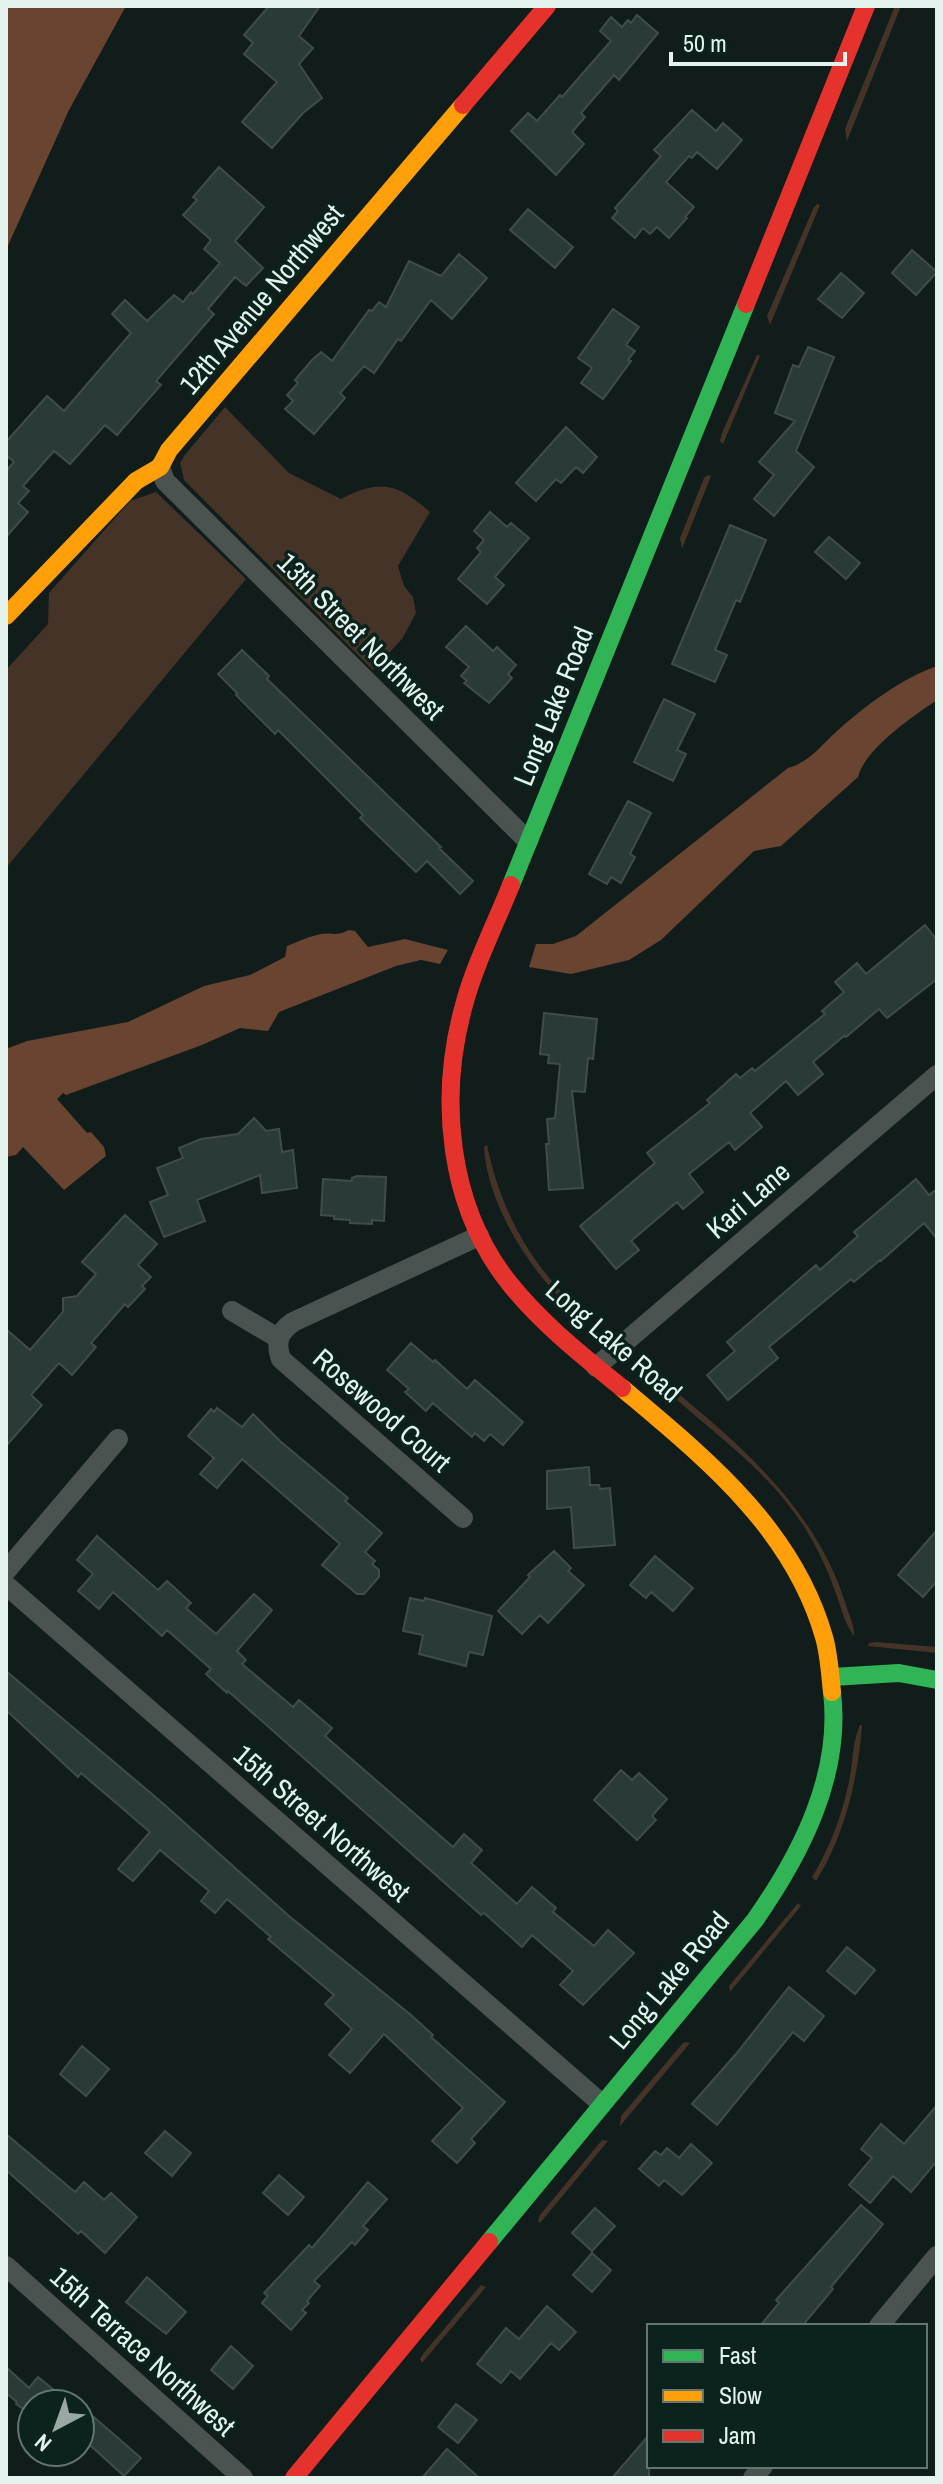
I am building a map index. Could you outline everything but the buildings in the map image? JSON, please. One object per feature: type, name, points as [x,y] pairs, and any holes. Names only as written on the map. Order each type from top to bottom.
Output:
[{"type":"street","name":"12th Avenue Northwest","points":[[6,616],[136,481],[160,467],[169,450],[547,6]]},
{"type":"street","name":"Long Lake Road","points":[[294,2478],[755,1920],[797,1858],[816,1814],[828,1767],[833,1723],[832,1677],[824,1637],[796,1567],[773,1530],[747,1498],[711,1463],[596,1367],[514,1288],[479,1236],[456,1165],[450,1081],[463,1005],[866,6]]},
{"type":"street","name":"13th Street Northwest","points":[[160,467],[165,481],[528,841]]},
{"type":"street","name":"Kari Lane","points":[[596,1367],[937,1075]]},
{"type":"street","name":"Rosewood Court","points":[[463,1518],[281,1359],[277,1348],[284,1328],[293,1322],[479,1236]]},
{"type":"street","name":"Rosewood Court","points":[[232,1311],[278,1338]]},
{"type":"street","points":[[6,1571],[118,1439]]},
{"type":"street","name":"15th Street Northwest","points":[[6,1585],[602,2104]]},
{"type":"street","points":[[832,1677],[888,1673],[927,1676],[937,1680]]},
{"type":"street","points":[[881,2324],[937,2256]]},
{"type":"street","name":"15th Terrace Northwest","points":[[6,2266],[243,2478]]},
{"type":"shaded area","points":[[6,6],[126,6],[69,110],[6,250]]},
{"type":"shaded area","points":[[895,6],[901,6],[847,141],[845,129]]},
{"type":"shaded area","points":[[817,204],[820,205],[770,325],[767,316]]},
{"type":"shaded area","points":[[757,355],[760,356],[723,444],[720,441],[722,433]]},
{"type":"shaded area","points":[[225,407],[289,473],[341,499],[367,489],[388,487],[408,495],[430,512],[398,566],[404,586],[413,597],[416,613],[402,639],[373,670],[184,480],[180,463]]},
{"type":"shaded area","points":[[711,476],[682,549],[680,538],[704,478]]},
{"type":"shaded area","points":[[156,492],[246,579],[6,868],[6,670],[48,624],[49,593],[130,501]]},
{"type":"shaded area","points":[[937,666],[937,700],[880,745],[862,766],[858,777],[781,846],[754,851],[661,940],[629,960],[571,974],[529,967],[536,944],[553,944],[576,936],[788,768],[809,757],[872,703],[897,685]]},
{"type":"shaded area","points":[[355,931],[368,947],[405,939],[448,950],[440,964],[421,960],[396,966],[279,1012],[268,1031],[240,1028],[66,1095],[63,1093],[57,1099],[104,1147],[106,1156],[64,1190],[23,1147],[16,1155],[6,1157],[6,1049],[27,1041],[128,1022],[204,986],[250,975],[285,957],[287,946],[317,935]]},
{"type":"shaded area","points":[[487,1145],[500,1190],[518,1232],[543,1270],[574,1305],[571,1309],[541,1276],[513,1235],[493,1191],[484,1147]]},
{"type":"shaded area","points":[[646,1367],[735,1443],[789,1500],[830,1565],[851,1619],[854,1636],[817,1549],[786,1502],[751,1464],[653,1378]]},
{"type":"shaded area","points":[[876,1642],[937,1647],[937,1653],[868,1646]]},
{"type":"shaded area","points":[[860,1725],[857,1766],[848,1806],[835,1845],[816,1881],[812,1877],[830,1843],[843,1807]]},
{"type":"shaded area","points":[[798,1903],[801,1906],[730,1992],[729,1986]]},
{"type":"shaded area","points":[[687,2042],[690,2043],[620,2126],[621,2116]]},
{"type":"shaded area","points":[[602,2140],[608,2141],[540,2223],[540,2215]]},
{"type":"shaded area","points":[[481,2285],[486,2287],[422,2363],[420,2359],[423,2354]]},
{"type":"traffic: fast","points":[[511,885],[746,304]]},
{"type":"traffic: fast","points":[[832,1677],[899,1673],[937,1680]]},
{"type":"traffic: fast","points":[[489,2242],[755,1920],[772,1895],[802,1841],[824,1783],[831,1753],[832,1692]]},
{"type":"traffic: slow","points":[[6,616],[136,481],[160,467],[169,450],[463,105]]},
{"type":"traffic: slow","points":[[622,1388],[714,1469],[768,1529],[791,1562],[810,1598],[826,1644],[832,1692]]},
{"type":"traffic: jam","points":[[463,105],[547,6]]},
{"type":"traffic: jam","points":[[746,304],[866,6]]},
{"type":"traffic: jam","points":[[511,885],[474,975],[456,1041],[451,1114],[461,1186],[489,1254],[510,1284],[549,1326],[622,1388]]},
{"type":"traffic: jam","points":[[294,2478],[489,2242]]}]
